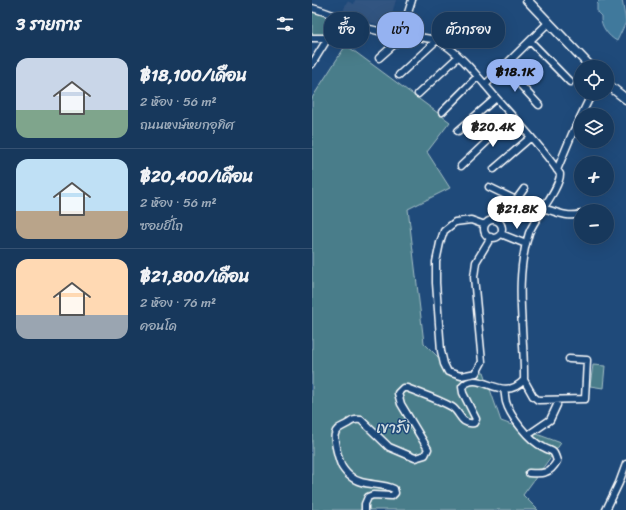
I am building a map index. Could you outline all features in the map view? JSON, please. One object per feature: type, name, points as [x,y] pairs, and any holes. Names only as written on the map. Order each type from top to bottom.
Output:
[{"type":"main road","points":[[527,0],[583,60]]},
{"type":"main road","points":[[614,90],[626,99]]},
{"type":"street","points":[[408,12],[412,0]]},
{"type":"street","points":[[312,8],[325,12]]},
{"type":"street","points":[[485,85],[548,22]]},
{"type":"street","points":[[312,38],[324,38]]},
{"type":"street","points":[[530,41],[570,82]]},
{"type":"street","points":[[312,64],[324,44]]},
{"type":"street","points":[[399,75],[432,45]]},
{"type":"street","points":[[379,58],[390,48]]},
{"type":"street","points":[[448,48],[485,85],[531,137],[560,174],[560,178],[533,223],[526,244],[520,284],[524,340],[524,380],[533,396],[538,400],[585,399],[587,360],[569,359]]},
{"type":"street","points":[[418,94],[458,57]]},
{"type":"street","points":[[504,67],[539,105]]},
{"type":"street","points":[[442,112],[477,77]]},
{"type":"street","points":[[458,131],[496,98]]},
{"type":"street","points":[[557,170],[589,100]]},
{"type":"street","points":[[461,166],[513,117]]},
{"type":"street","points":[[494,169],[531,137]]},
{"type":"street","points":[[489,187],[516,200]]},
{"type":"street","points":[[496,220],[499,221],[503,229],[501,234],[496,238],[491,238],[485,234],[485,225],[488,221],[496,220],[524,190]]},
{"type":"street","points":[[543,208],[565,215],[574,216]]},
{"type":"street","points":[[485,225],[471,220],[455,222],[444,231],[436,262],[441,351],[444,364],[448,372],[461,376],[476,373],[482,362],[474,277],[476,262],[491,238]]},
{"type":"street","points":[[501,234],[526,244]]},
{"type":"street","points":[[365,510],[365,504],[368,497],[373,495],[392,496],[395,493],[394,488],[390,486],[359,482],[347,474],[342,467],[335,440],[334,435],[336,430],[353,420],[361,420],[389,447],[415,458],[425,455],[428,449],[398,398],[398,393],[403,388],[407,388],[453,408],[463,421],[474,423],[476,419],[463,393],[462,387],[466,382],[479,380],[495,388],[504,389],[519,385],[524,380]]},
{"type":"street","points":[[504,389],[506,401],[514,418],[528,435],[543,447],[552,450],[555,454],[557,461],[553,469],[542,474],[529,473]]},
{"type":"street","points":[[528,435],[550,420],[557,405]]},
{"type":"street","points":[[606,510],[626,464]]},
{"type":"street","points":[[619,483],[626,485]]},
{"type":"shaded area","points":[[355,0],[396,0],[392,12],[377,12],[377,24],[369,22],[369,12],[343,12],[347,1],[354,4]]},
{"type":"shaded area","points":[[600,0],[622,0],[626,22],[617,41],[606,31],[602,24],[601,16],[597,12],[597,3]]},
{"type":"green space","points":[[312,12],[324,15],[324,34],[312,35]]},
{"type":"green space","name":"เขารัง","points":[[344,48],[350,48],[450,122],[427,152],[450,188],[408,209],[424,343],[452,371],[484,372],[501,421],[561,443],[523,495],[538,510],[312,510],[312,98]]},
{"type":"green space","points":[[593,365],[605,366],[603,388],[590,386]]}]
